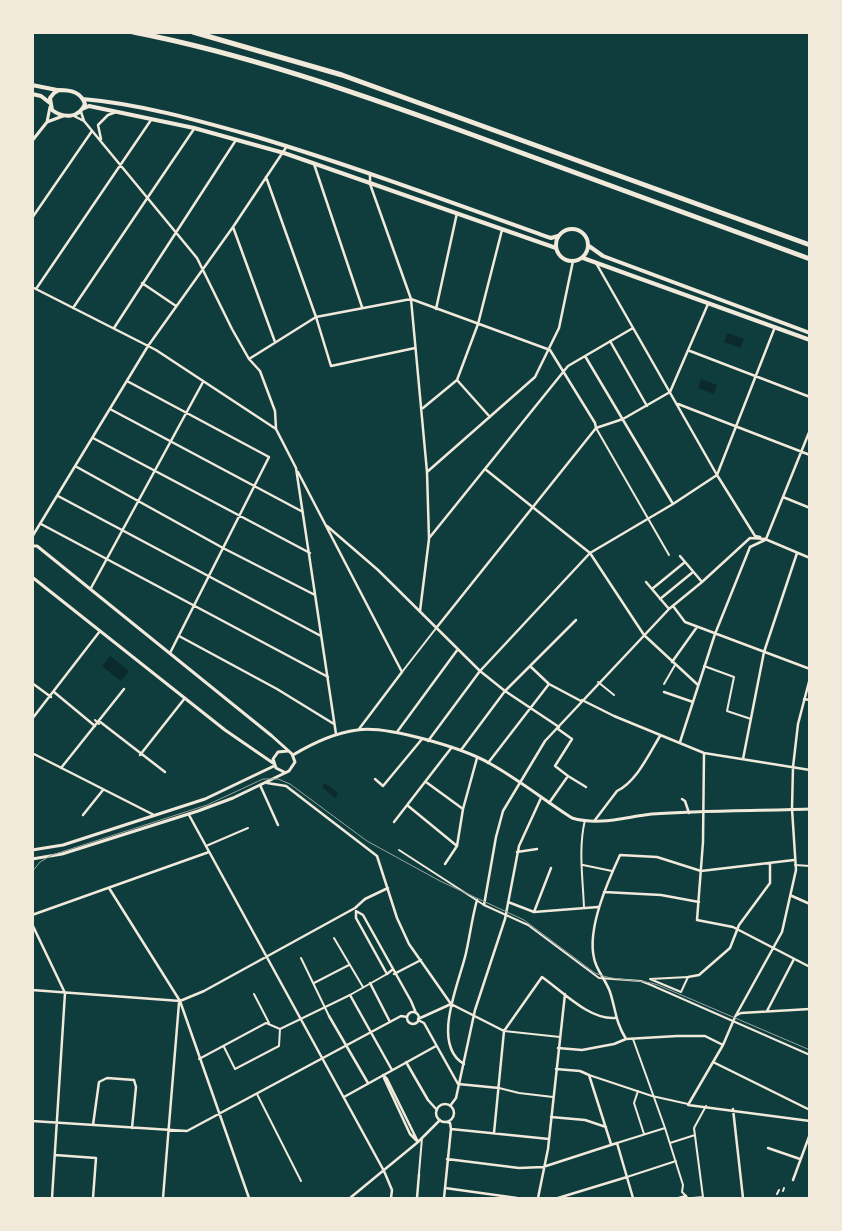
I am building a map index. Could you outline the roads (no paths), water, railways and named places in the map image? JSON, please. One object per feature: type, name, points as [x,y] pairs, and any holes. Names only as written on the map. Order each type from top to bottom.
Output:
[{"type":"highway","points":[[133,32],[302,75],[480,137],[810,259]]},
{"type":"highway","points":[[193,32],[276,54],[351,78],[810,245]]},
{"type":"main road","points":[[32,85],[72,91],[83,98],[108,101],[203,122],[286,146],[369,173],[551,238],[558,236],[566,230],[578,230],[584,233],[589,246],[603,256],[810,333]]},
{"type":"main road","points":[[50,105],[54,92],[59,90]]},
{"type":"main road","points":[[32,94],[41,96],[62,116],[72,116],[88,106],[194,128],[284,153],[556,248],[563,258],[573,261],[583,258],[595,260],[810,340]]},
{"type":"main road","points":[[82,111],[85,104],[83,98]]},
{"type":"main road","points":[[556,248],[558,236]]},
{"type":"main road","points":[[583,258],[589,246]]},
{"type":"street","points":[[32,141],[47,122],[50,105]]},
{"type":"street","points":[[82,111],[84,120],[92,131],[121,164],[196,258],[249,359],[260,371],[275,411],[276,429],[402,672]]},
{"type":"street","points":[[101,141],[98,125],[108,115],[117,111]]},
{"type":"street","points":[[47,122],[62,116]]},
{"type":"street","points":[[72,116],[84,120]]},
{"type":"street","points":[[152,118],[34,288],[148,346],[276,429]]},
{"type":"street","points":[[73,308],[194,128]]},
{"type":"street","points":[[32,218],[92,131]]},
{"type":"street","points":[[114,328],[175,231],[236,140]]},
{"type":"street","points":[[32,537],[148,346],[233,227],[284,153],[286,146]]},
{"type":"street","points":[[314,164],[362,308]]},
{"type":"street","points":[[369,173],[372,178],[370,184],[411,299],[427,472],[429,538],[420,611]]},
{"type":"street","points":[[266,177],[316,317],[331,366],[416,348]]},
{"type":"street","points":[[436,309],[457,214]]},
{"type":"street","points":[[233,227],[275,342]]},
{"type":"street","points":[[422,409],[457,380],[478,324],[502,230]]},
{"type":"street","points":[[595,260],[606,283],[717,475],[755,536],[810,558]]},
{"type":"street","points":[[427,472],[535,377],[550,350],[559,328],[573,261]]},
{"type":"street","points":[[142,283],[176,306]]},
{"type":"street","points":[[249,359],[316,317],[411,299],[550,350],[595,423],[596,428],[669,554]]},
{"type":"street","points":[[359,729],[437,627],[596,428],[624,419],[670,392],[690,351],[708,302]]},
{"type":"street","points":[[428,741],[480,671],[590,553],[674,504],[717,475],[775,327]]},
{"type":"street","points":[[429,538],[568,366],[633,328]]},
{"type":"street","points":[[610,341],[647,406]]},
{"type":"street","points":[[690,351],[810,397]]},
{"type":"street","points":[[585,356],[674,504]]},
{"type":"street","points":[[127,380],[269,457],[170,653]]},
{"type":"street","points":[[457,380],[490,418]]},
{"type":"street","points":[[91,588],[204,382]]},
{"type":"street","points":[[677,403],[810,455]]},
{"type":"street","points":[[110,409],[303,512]]},
{"type":"street","points":[[680,742],[715,634],[750,547],[766,539],[810,430]]},
{"type":"street","points":[[92,438],[310,553]]},
{"type":"street","points":[[75,466],[223,548],[316,595]]},
{"type":"street","points":[[296,468],[336,734]]},
{"type":"street","points":[[485,469],[590,553],[644,635],[698,685]]},
{"type":"street","points":[[58,496],[322,636]]},
{"type":"street","points":[[783,498],[810,508]]},
{"type":"street","points":[[41,524],[328,677]]},
{"type":"street","points":[[327,526],[378,570],[480,671],[572,739],[555,766],[586,787]]},
{"type":"street","points":[[484,905],[496,837],[503,811],[545,741],[668,609],[702,582],[750,538],[766,539]]},
{"type":"street","points":[[32,559],[32,547],[37,546],[91,588],[292,754],[294,766],[266,783],[189,814],[62,854],[32,859]]},
{"type":"street","points":[[743,759],[764,652],[797,554]]},
{"type":"street","points":[[680,556],[702,582]]},
{"type":"street","points":[[652,589],[685,562]]},
{"type":"street","points":[[660,599],[693,572]]},
{"type":"street","points":[[32,576],[225,730],[280,771],[285,772]]},
{"type":"street","points":[[646,582],[668,609]]},
{"type":"street","points":[[673,606],[685,622],[810,669]]},
{"type":"street","points":[[461,750],[505,691],[576,620]]},
{"type":"street","points":[[672,662],[697,627]]},
{"type":"street","points":[[32,719],[51,697],[100,631]]},
{"type":"street","points":[[179,636],[277,689],[335,725]]},
{"type":"street","points":[[396,734],[458,649]]},
{"type":"street","points":[[664,684],[675,665]]},
{"type":"street","points":[[704,666],[734,677],[727,711],[751,720]]},
{"type":"street","points":[[531,667],[549,684],[582,701],[660,736],[680,742],[704,753],[810,770]]},
{"type":"street","points":[[688,1104],[723,1045],[734,1020],[782,932],[792,896],[795,865],[792,809],[793,767],[809,680]]},
{"type":"street","points":[[598,682],[614,695]]},
{"type":"street","points":[[32,683],[51,697]]},
{"type":"street","points":[[488,762],[549,684]]},
{"type":"street","points":[[61,768],[124,689]]},
{"type":"street","points":[[54,692],[95,726]]},
{"type":"street","points":[[664,692],[693,702]]},
{"type":"street","points":[[140,755],[185,698]]},
{"type":"street","points":[[804,699],[810,700]]},
{"type":"street","points":[[98,722],[165,772]]},
{"type":"street","points":[[292,754],[336,734],[359,729],[422,739],[461,750],[488,762],[572,818],[585,820],[617,821],[651,814],[810,809]]},
{"type":"street","points":[[595,820],[617,791],[622,789],[641,768],[660,736]]},
{"type":"street","points":[[375,779],[383,786],[422,739]]},
{"type":"street","points":[[394,822],[452,747]]},
{"type":"street","points":[[274,765],[274,756],[278,752],[284,750],[292,754]]},
{"type":"street","points":[[32,753],[155,816]]},
{"type":"street","points":[[704,753],[701,871],[697,920],[738,930],[810,967]]},
{"type":"street","points":[[445,864],[458,846],[463,809],[477,758]]},
{"type":"street","points":[[32,850],[63,845],[216,795],[274,765]]},
{"type":"street","points":[[549,803],[568,776]]},
{"type":"street","points":[[426,782],[463,809]]},
{"type":"street","points":[[266,783],[286,786],[378,856],[397,918],[409,944],[451,1004],[504,1031],[560,1037]]},
{"type":"street","points":[[260,785],[278,825]]},
{"type":"street","points":[[83,815],[103,790]]},
{"type":"street","points":[[450,1106],[456,1098],[474,1015],[506,915],[517,852],[542,798]]},
{"type":"street","points":[[682,800],[685,801],[689,813]]},
{"type":"street","points":[[407,805],[458,846]]},
{"type":"street","points":[[189,814],[384,1171],[392,1190],[392,1198]]},
{"type":"street","points":[[584,908],[583,866],[580,842],[585,820]]},
{"type":"street","points":[[206,846],[248,828]]},
{"type":"street","points":[[517,852],[537,849]]},
{"type":"street","points":[[399,850],[484,905],[528,925],[593,974],[605,979],[648,984],[810,1054]]},
{"type":"street","points":[[32,915],[209,852]]},
{"type":"street","points":[[626,1039],[615,1018],[611,994],[605,979],[596,965],[593,950],[598,907],[620,855],[657,857],[701,871],[794,860]]},
{"type":"street","points":[[650,979],[699,975],[730,948],[739,925],[770,884],[770,863]]},
{"type":"street","points":[[795,865],[810,866]]},
{"type":"street","points":[[583,866],[612,871]]},
{"type":"street","points":[[534,912],[551,868]]},
{"type":"street","points":[[109,888],[180,1001],[199,1060],[249,1198]]},
{"type":"street","points":[[32,990],[180,1001],[204,991],[356,909],[365,899],[388,888]]},
{"type":"street","points":[[604,892],[642,895],[661,894],[699,902]]},
{"type":"street","points":[[792,896],[810,904]]},
{"type":"street","points":[[464,1064],[458,1061],[449,1041],[448,1025],[451,1004],[466,954],[476,900]]},
{"type":"street","points":[[508,902],[534,912],[598,907]]},
{"type":"street","points":[[356,909],[363,915],[393,972],[411,1001],[418,1020],[424,1023],[458,1084]]},
{"type":"street","points":[[356,909],[356,918],[387,974]]},
{"type":"street","points":[[32,924],[65,992],[52,1198]]},
{"type":"street","points":[[334,938],[363,988]]},
{"type":"street","points":[[301,958],[329,1016],[368,1084]]},
{"type":"street","points":[[767,1011],[795,959]]},
{"type":"street","points":[[280,1029],[350,995],[387,974],[421,960]]},
{"type":"street","points":[[314,982],[349,964]]},
{"type":"street","points":[[494,1133],[504,1031],[542,977],[588,1010],[604,1018],[615,1018]]},
{"type":"street","points":[[650,979],[682,992],[688,977]]},
{"type":"street","points":[[648,984],[650,979]]},
{"type":"street","points":[[370,983],[390,1022]]},
{"type":"street","points":[[254,994],[269,1023],[280,1029]]},
{"type":"street","points":[[538,1198],[549,1139],[565,994]]},
{"type":"street","points":[[350,995],[392,1070]]},
{"type":"street","points":[[163,1198],[180,1001]]},
{"type":"street","points":[[407,1016],[410,1024],[414,1024],[418,1020],[451,1004]]},
{"type":"street","points":[[737,1015],[741,1013],[810,1009]]},
{"type":"street","points":[[32,1121],[187,1131],[401,1016],[416,1013]]},
{"type":"street","points":[[199,1060],[269,1023]]},
{"type":"street","points":[[224,1047],[235,1069],[279,1046],[280,1029]]},
{"type":"street","points":[[558,1048],[582,1050],[614,1044],[626,1039],[705,1036],[723,1045]]},
{"type":"street","points":[[632,1039],[670,1143],[683,1185],[682,1192],[687,1197]]},
{"type":"street","points":[[343,1098],[384,1077],[392,1070],[436,1046]]},
{"type":"street","points":[[406,1062],[428,1100],[437,1110],[437,1116],[440,1120],[450,1123],[444,1198]]},
{"type":"street","points":[[713,1062],[810,1110]]},
{"type":"street","points":[[556,1069],[580,1071],[652,1096],[688,1104],[810,1121]]},
{"type":"street","points":[[589,1075],[611,1144]]},
{"type":"street","points":[[384,1077],[410,1134],[418,1142]]},
{"type":"street","points":[[93,1125],[99,1082],[107,1078],[134,1080],[136,1087],[132,1128]]},
{"type":"street","points":[[458,1084],[498,1088],[553,1098]]},
{"type":"street","points":[[638,1091],[634,1103],[644,1134]]},
{"type":"street","points":[[257,1094],[301,1181]]},
{"type":"street","points":[[437,1110],[444,1104],[454,1110],[453,1116],[447,1122]]},
{"type":"street","points":[[693,1198],[703,1197],[694,1128],[706,1106]]},
{"type":"street","points":[[733,1109],[743,1198]]},
{"type":"street","points":[[551,1117],[585,1120],[606,1127]]},
{"type":"street","points":[[350,1198],[418,1142],[440,1120]]},
{"type":"street","points":[[447,1159],[520,1168],[543,1167],[665,1128]]},
{"type":"street","points":[[451,1129],[549,1139]]},
{"type":"street","points":[[670,1143],[695,1134]]},
{"type":"street","points":[[793,1180],[810,1134]]},
{"type":"street","points":[[417,1198],[422,1138]]},
{"type":"street","points":[[616,1143],[633,1198]]},
{"type":"street","points":[[768,1148],[801,1160]]},
{"type":"street","points":[[55,1155],[96,1158],[93,1198]]},
{"type":"street","points":[[558,1198],[676,1162]]},
{"type":"street","points":[[444,1188],[517,1198]]},
{"type":"street","points":[[777,1194],[779,1190]]},
{"type":"street","points":[[679,1198],[687,1197]]},
{"type":"water","points":[[727,333],[744,339],[740,348],[724,342]]},
{"type":"water","points":[[701,379],[717,385],[714,394],[698,388]]},
{"type":"water","points":[[110,656],[129,671],[121,681],[102,666]]},
{"type":"water","points":[[325,783],[338,793],[335,798],[322,787]]},
{"type":"tram line","points":[[32,872],[40,862],[52,855],[207,805],[263,779],[278,779],[290,784],[367,841],[440,881],[524,920],[595,973],[610,978],[642,981],[658,985],[810,1050]]}]
